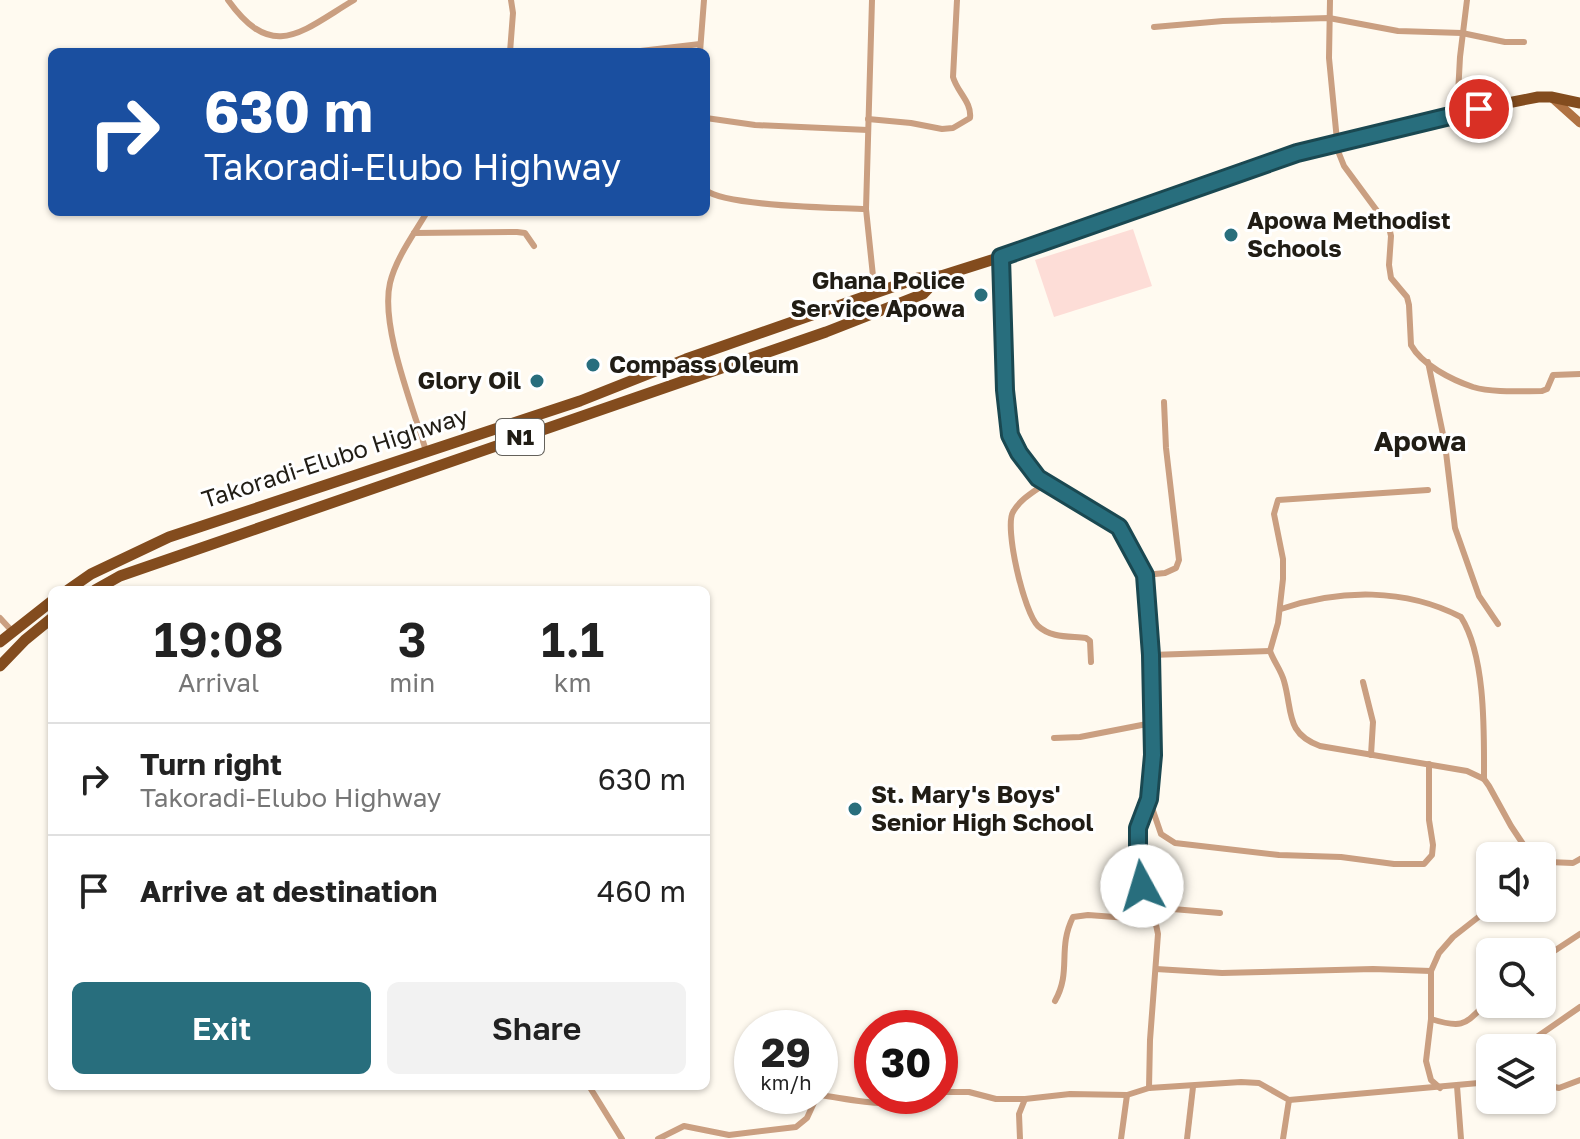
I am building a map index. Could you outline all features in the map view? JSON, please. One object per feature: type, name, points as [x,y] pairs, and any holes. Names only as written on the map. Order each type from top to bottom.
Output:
[{"type":"highway","name":"Takoradi-Elubo Highway","points":[[74,586],[91,574],[169,537],[580,401],[686,359],[918,278],[941,276],[1001,257],[1264,163],[1457,113],[1551,97],[1580,103]]},
{"type":"highway","name":"Takoradi-Elubo Highway","points":[[102,586],[120,576],[826,332],[923,294],[941,276]]},
{"type":"highway","points":[[0,642],[48,604]]},
{"type":"highway","points":[[0,666],[48,621]]},
{"type":"main road","points":[[1551,97],[1580,123]]},
{"type":"street","points":[[228,0],[250,26],[261,33],[282,38],[302,31],[354,0]]},
{"type":"street","points":[[510,48],[511,0]]},
{"type":"street","points":[[700,48],[704,0]]},
{"type":"street","points":[[872,0],[866,209],[875,295]]},
{"type":"street","points":[[868,119],[942,129],[962,125],[970,118],[968,104],[955,86],[953,77],[957,0]]},
{"type":"street","points":[[1330,0],[1329,58],[1337,142],[1344,166],[1389,227],[1391,278],[1407,297],[1411,345],[1445,373],[1481,388],[1542,391],[1547,389],[1553,375],[1580,374]]},
{"type":"street","points":[[1457,113],[1467,0]]},
{"type":"street","points":[[1154,27],[1223,21],[1329,18],[1408,32],[1462,33],[1505,42],[1524,42]]},
{"type":"street","points":[[710,119],[755,125],[868,130]]},
{"type":"street","points":[[710,193],[715,197],[750,201],[866,209]]},
{"type":"street","points":[[425,216],[394,270],[388,299],[399,360],[426,451]]},
{"type":"street","points":[[414,233],[517,232],[525,233],[534,246]]},
{"type":"street","points":[[1001,257],[1010,435],[1031,471],[1119,527],[1145,575],[1151,655],[1153,755],[1149,799],[1142,814],[1137,843],[1142,886],[1158,934],[1149,1088]]},
{"type":"street","points":[[1428,362],[1445,444],[1455,528],[1479,596],[1498,624]]},
{"type":"street","points":[[1145,575],[1165,573],[1176,568],[1179,560],[1164,402]]},
{"type":"street","points":[[1046,483],[1018,504],[1009,520],[1026,606],[1039,627],[1050,634],[1090,641],[1091,662]]},
{"type":"street","points":[[1428,490],[1278,500],[1274,514],[1283,559],[1281,609],[1270,651],[1283,676],[1291,720],[1297,733],[1307,741],[1320,746],[1467,771],[1484,779]]},
{"type":"street","points":[[1281,609],[1333,595],[1399,596],[1412,597],[1461,617],[1466,624],[1477,664],[1484,779],[1522,842]]},
{"type":"street","points":[[0,618],[12,631]]},
{"type":"street","points":[[1151,655],[1270,651]]},
{"type":"street","points":[[1363,682],[1373,722],[1371,755]]},
{"type":"street","points":[[1054,738],[1080,737],[1152,723]]},
{"type":"street","points":[[1149,799],[1161,834],[1175,843],[1279,855],[1424,864],[1432,855],[1433,845],[1429,820],[1429,764]]},
{"type":"street","points":[[1556,862],[1573,863],[1580,859]]},
{"type":"street","points":[[1149,907],[1220,913]]},
{"type":"street","points":[[1055,1001],[1065,976],[1064,941],[1073,917],[1088,915],[1155,920]]},
{"type":"street","points":[[1440,1088],[1431,1080],[1428,1071],[1431,971],[1439,953],[1476,919]]},
{"type":"street","points":[[1556,950],[1580,934]]},
{"type":"street","points":[[1156,969],[1222,973],[1373,969],[1431,971]]},
{"type":"street","points":[[1541,1034],[1580,1007]]},
{"type":"street","points":[[1431,1019],[1454,1026],[1462,1024],[1476,1012]]},
{"type":"street","points":[[1556,1087],[1580,1080]]},
{"type":"street","points":[[958,1092],[996,1099],[1025,1099],[1070,1094],[1127,1095],[1149,1088],[1259,1083],[1289,1100],[1476,1084]]},
{"type":"street","points":[[1457,1086],[1461,1139]]},
{"type":"street","points":[[1187,1139],[1193,1087]]},
{"type":"street","points":[[591,1090],[622,1139]]},
{"type":"street","points":[[1121,1139],[1127,1095]]},
{"type":"street","points":[[1020,1139],[1019,1114],[1025,1099]]},
{"type":"street","points":[[1283,1139],[1289,1100]]},
{"type":"street","points":[[658,1139],[684,1126],[729,1135],[783,1131],[796,1127],[809,1114]]},
{"type":"shaded area","points":[[1133,229],[1152,286],[1054,317],[1035,260]]},
{"type":"place","name":"Apowa Methodist Schools","points":[[1231,235]]},
{"type":"place","name":"Ghana Police Service Apowa","points":[[981,295]]},
{"type":"place","name":"Compass Oleum","points":[[593,365]]},
{"type":"place","name":"Glory Oil","points":[[537,381]]},
{"type":"place","name":"St. Mary's Boys' Senior High School","points":[[855,809]]},
{"type":"district","name":"Apowa","points":[[1420,441]]},
{"type":"route","points":[[1142,886],[1138,828],[1149,799],[1153,755],[1151,655],[1145,575],[1119,527],[1038,478],[1010,435],[1005,390],[1001,257],[1264,163],[1337,142],[1479,109]]}]
